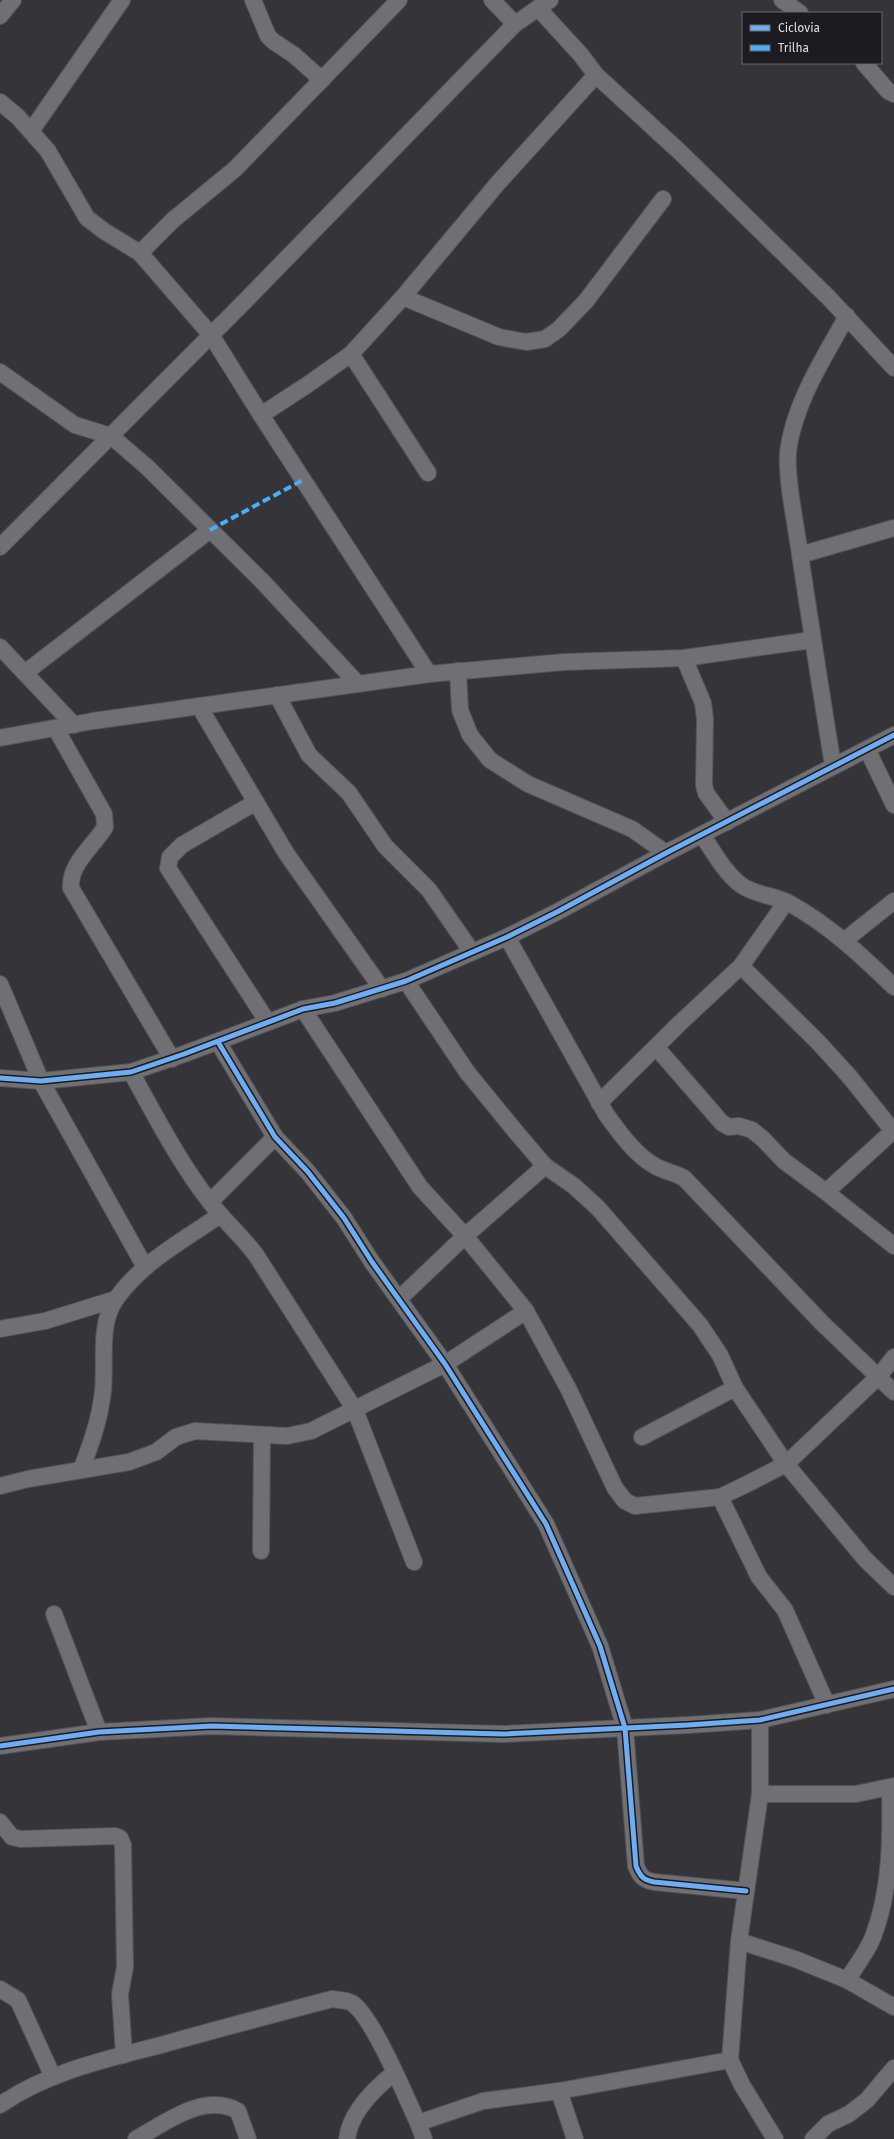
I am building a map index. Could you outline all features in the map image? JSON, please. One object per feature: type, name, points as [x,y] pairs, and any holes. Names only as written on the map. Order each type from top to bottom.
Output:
[{"type":"street","points":[[0,16],[13,0]]},
{"type":"street","points":[[31,131],[122,0]]},
{"type":"street","points":[[254,0],[268,36],[294,55],[322,80]]},
{"type":"street","points":[[140,254],[173,220],[235,169],[399,0]]},
{"type":"street","points":[[492,0],[516,24]]},
{"type":"street","points":[[782,0],[799,12]]},
{"type":"street","points":[[0,547],[211,335],[516,24],[544,4],[596,75],[681,153],[847,316],[894,368]]},
{"type":"street","points":[[865,64],[888,91],[894,94]]},
{"type":"street","points":[[261,415],[351,354],[403,297],[498,184],[596,75]]},
{"type":"street","points":[[0,102],[31,131],[48,151],[87,218],[104,231],[140,254],[211,335],[261,415],[429,674]]},
{"type":"street","points":[[403,297],[499,337],[526,342],[545,339],[560,329],[586,301],[663,199]]},
{"type":"street","points":[[833,765],[812,640],[791,489],[788,452],[795,421],[804,399],[847,316]]},
{"type":"street","points":[[351,354],[428,473]]},
{"type":"street","points":[[0,372],[75,425],[111,436],[147,467],[262,581],[357,683]]},
{"type":"street","points":[[800,555],[894,528]]},
{"type":"street","points":[[26,672],[210,530]]},
{"type":"street","points":[[0,738],[199,706],[429,674],[564,662],[684,658],[812,640]]},
{"type":"street","points":[[0,647],[26,672],[74,725]]},
{"type":"street","points":[[684,658],[703,703],[705,719],[704,785],[706,793],[728,822]]},
{"type":"street","points":[[458,671],[460,710],[470,735],[490,760],[528,784],[632,829],[666,853]]},
{"type":"street","points":[[277,695],[309,755],[349,793],[385,846],[429,890],[472,952]]},
{"type":"street","points":[[199,706],[286,853],[382,989]]},
{"type":"street","points":[[56,729],[104,814],[105,827],[74,868],[70,877],[71,888],[172,1059]]},
{"type":"street","points":[[0,1078],[41,1081],[131,1072],[218,1042],[267,1021],[406,981],[507,937],[728,822],[833,765],[894,735]]},
{"type":"street","points":[[867,749],[894,805]]},
{"type":"street","points":[[256,802],[182,845],[170,857],[168,868],[267,1021]]},
{"type":"street","points":[[702,835],[727,871],[740,885],[751,891],[786,902],[845,940],[894,987]]},
{"type":"street","points":[[845,940],[894,901]]},
{"type":"street","points":[[599,1103],[741,966],[786,902]]},
{"type":"street","points":[[507,937],[599,1103],[616,1128],[642,1157],[656,1166],[684,1178],[822,1323],[894,1392]]},
{"type":"street","points":[[741,966],[844,1070],[893,1131],[826,1192]]},
{"type":"street","points":[[406,981],[467,1072],[545,1166],[574,1186],[598,1208],[665,1282],[700,1325],[720,1355],[735,1388],[786,1464],[865,1559],[894,1587]]},
{"type":"street","points":[[0,984],[41,1081],[145,1267]]},
{"type":"street","points":[[303,1010],[420,1187],[465,1236],[526,1312],[569,1390],[616,1488],[625,1501],[635,1506],[650,1506],[720,1497],[786,1464],[879,1376],[894,1358]]},
{"type":"street","points":[[218,1042],[275,1137],[308,1172],[344,1218],[372,1262],[400,1298],[445,1364],[546,1524],[600,1646],[625,1728],[636,1866],[640,1876],[645,1880],[654,1882],[746,1891]]},
{"type":"street","points":[[656,1047],[722,1123],[729,1127],[739,1126],[752,1130],[784,1161],[894,1246]]},
{"type":"street","points":[[131,1072],[176,1153],[220,1215],[240,1235],[256,1255],[355,1410],[414,1562]]},
{"type":"street","points":[[210,1202],[275,1137]]},
{"type":"street","points":[[400,1298],[465,1236],[545,1166]]},
{"type":"street","points":[[82,1470],[99,1420],[103,1390],[103,1349],[106,1323],[116,1299],[145,1267],[220,1215]]},
{"type":"street","points":[[0,1329],[45,1321],[116,1299]]},
{"type":"street","points":[[0,1486],[28,1479],[128,1462],[156,1452],[176,1437],[195,1431],[287,1436],[311,1431],[445,1364],[526,1312]]},
{"type":"street","points":[[642,1437],[735,1388]]},
{"type":"street","points":[[261,1551],[262,1435]]},
{"type":"street","points":[[720,1497],[759,1577],[785,1610],[827,1705]]},
{"type":"street","points":[[54,1614],[99,1732]]},
{"type":"street","points":[[0,1746],[99,1732],[212,1726],[503,1734],[760,1720],[894,1689]]},
{"type":"street","points":[[760,1720],[760,1794],[739,1941],[730,2060],[742,2085],[775,2139]]},
{"type":"street","points":[[760,1794],[856,1794],[892,1787],[891,1846],[883,1899],[872,1938],[847,1980]]},
{"type":"street","points":[[0,1822],[12,1837],[21,1839],[115,1836],[120,1838],[123,1845],[125,1935],[125,1967],[120,1994],[124,2055]]},
{"type":"street","points":[[739,1941],[795,1959],[847,1980],[894,2007]]},
{"type":"street","points":[[0,1989],[18,2000],[53,2077]]},
{"type":"street","points":[[0,2105],[30,2086],[53,2077],[124,2055],[332,1999],[351,2002],[363,2012],[394,2073],[424,2139]]},
{"type":"street","points":[[418,2123],[483,2101],[559,2091],[730,2060]]},
{"type":"street","points":[[813,2139],[828,2124],[849,2114],[867,2100],[894,2068]]},
{"type":"street","points":[[347,2139],[348,2132],[362,2106],[373,2090],[394,2073]]},
{"type":"street","points":[[559,2091],[575,2139]]},
{"type":"street","points":[[136,2139],[192,2109],[210,2105],[232,2108],[238,2111],[248,2139]]},
{"type":"marked path","points":[[210,530],[303,480]]},
{"type":"cycle path","points":[[0,1078],[41,1081],[131,1072],[184,1054],[303,1009],[335,1003],[406,981],[507,937],[557,912],[666,853],[894,735]]},
{"type":"cycle path","points":[[218,1042],[275,1137],[308,1172],[344,1218],[372,1262],[445,1364],[546,1524],[600,1646],[625,1728],[636,1866],[642,1877],[654,1882],[746,1891]]},
{"type":"cycle path","points":[[0,1746],[99,1732],[212,1726],[503,1734],[688,1725],[760,1720],[894,1689]]}]
